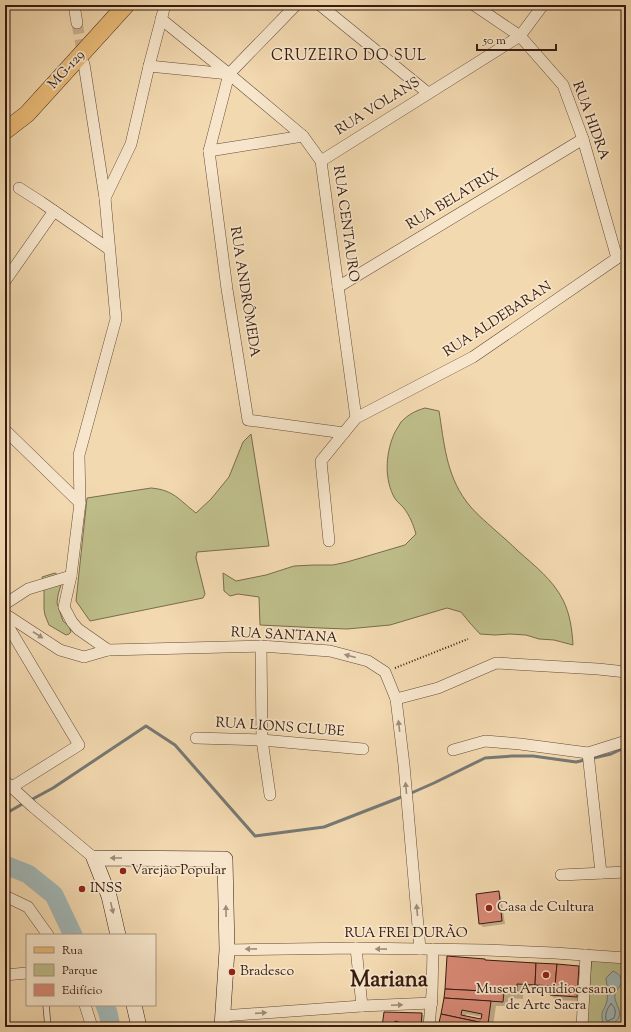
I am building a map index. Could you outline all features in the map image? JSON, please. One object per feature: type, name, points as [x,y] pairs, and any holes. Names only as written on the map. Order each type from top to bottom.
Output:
[{"type":"main road","name":"MG-129","points":[[5,131],[27,114],[126,5]]},
{"type":"street","points":[[74,5],[77,24]]},
{"type":"street","points":[[105,198],[131,144],[165,5]]},
{"type":"street","points":[[149,66],[229,74],[296,5]]},
{"type":"street","points":[[320,5],[428,93]]},
{"type":"street","name":"RUA HIDRA","points":[[474,5],[520,36],[563,85],[622,255]]},
{"type":"street","name":"RUA VOLANS","points":[[321,161],[520,36],[543,5]]},
{"type":"street","name":"RUA CENTAURO","points":[[161,19],[303,136],[321,161],[356,418]]},
{"type":"street","points":[[84,64],[105,198],[116,319],[79,456],[80,503],[71,576],[64,607],[72,622],[78,629],[108,650]]},
{"type":"street","name":"RUA ANDRÔMEDA","points":[[229,74],[209,151],[227,289],[248,420],[344,433]]},
{"type":"street","points":[[209,151],[303,136]]},
{"type":"street","name":"RUA BELATRIX","points":[[338,286],[583,139]]},
{"type":"street","points":[[19,188],[109,249]]},
{"type":"street","points":[[5,281],[54,211]]},
{"type":"street","name":"RUA ALDEBARAN","points":[[330,541],[320,461],[356,418],[473,357],[622,255]]},
{"type":"street","points":[[5,430],[80,503]]},
{"type":"street","points":[[5,604],[28,589],[71,576]]},
{"type":"street","name":"RUA SANTANA","points":[[5,614],[60,650],[84,657],[108,650],[261,646],[330,651],[368,661],[385,672]]},
{"type":"street","points":[[5,621],[79,745],[8,784],[94,858],[109,896],[118,934]]},
{"type":"street","points":[[261,646],[262,740],[270,795]]},
{"type":"street","points":[[396,699],[438,688],[496,663],[626,672]]},
{"type":"street","points":[[385,672],[396,699],[404,765],[420,949]]},
{"type":"street","name":"RUA LIONS CLUBE","points":[[196,738],[262,740],[363,749]]},
{"type":"street","points":[[453,750],[485,741],[588,753],[626,741]]},
{"type":"street","points":[[588,753],[601,873]]},
{"type":"street","points":[[94,858],[225,859],[227,950],[222,1022],[362,1006],[432,1003]]},
{"type":"street","points":[[561,875],[626,872]]},
{"type":"street","points":[[5,896],[28,907],[47,934]]},
{"type":"street","points":[[356,948],[362,1006]]},
{"type":"street","name":"RUA FREI DURÃO","points":[[227,950],[356,948],[486,950],[626,958]]},
{"type":"street","points":[[429,1027],[432,1003],[433,949]]},
{"type":"street","points":[[582,1027],[586,955]]},
{"type":"street","points":[[5,975],[26,973]]},
{"type":"street","points":[[85,1006],[92,1027]]},
{"type":"street","points":[[134,1006],[139,1027]]},
{"type":"lane","points":[[46,1006],[48,1027]]},
{"type":"path","points":[[385,672],[468,638]]},
{"type":"green space","points":[[425,408],[439,411],[444,446],[450,469],[459,491],[466,501],[480,516],[543,574],[559,593],[569,616],[573,645],[554,640],[539,639],[526,635],[480,634],[461,612],[447,608],[390,625],[347,629],[260,625],[259,597],[238,594],[230,596],[224,591],[223,573],[236,581],[266,575],[294,566],[333,565],[405,545],[416,534],[409,517],[393,495],[390,488],[387,472],[388,455],[392,439],[401,422],[412,413]]},
{"type":"green space","points":[[251,434],[269,546],[197,552],[196,558],[205,594],[203,598],[90,621],[76,601],[87,498],[151,488],[159,489],[171,493],[196,513],[211,499],[229,477],[243,442]]},
{"type":"green space","points":[[55,573],[63,578],[57,603],[63,621],[69,626],[71,632],[66,635],[49,625],[45,615],[44,586],[42,577]]},
{"type":"green space","points":[[592,956],[626,959],[626,1027],[586,1027]]},
{"type":"water","points":[[613,971],[621,978],[621,984],[615,994],[620,1013],[618,1020],[611,1025],[608,1025],[603,1023],[602,1016],[607,1001],[606,978]]},
{"type":"building","name":"Casa de Cultura","points":[[499,891],[502,921],[479,924],[476,894]]},
{"type":"building","points":[[447,956],[536,963],[535,985],[517,984],[517,993],[445,989]]},
{"type":"building","name":"Museu Arquidiocesano de Arte Sacra","points":[[536,963],[557,964],[555,986],[535,985]]},
{"type":"building","points":[[557,964],[579,966],[577,997],[550,995],[551,986],[555,986]]},
{"type":"building","points":[[445,989],[504,992],[503,1002],[444,998]]},
{"type":"building","points":[[444,998],[491,1001],[488,1024],[441,1014]],"holes":[[[462,1010],[482,1014],[481,1019],[461,1015]]]},
{"type":"building","points":[[384,1012],[422,1013],[421,1027],[401,1027],[402,1023],[395,1021],[394,1027],[382,1027]]},
{"type":"building","points":[[441,1014],[488,1024],[505,1027],[438,1027]]},
{"type":"waterway","points":[[29,801],[53,788],[146,726],[175,745],[255,836],[324,827],[404,796]]},
{"type":"waterway","points":[[409,794],[485,758],[533,756],[576,762],[611,754],[626,747]]},
{"type":"waterway","points":[[5,814],[24,803]]},
{"type":"waterway","points":[[5,865],[28,874],[54,895],[73,934]]},
{"type":"waterway","points":[[105,1006],[111,1027]]},
{"type":"tunnel","points":[[77,23],[83,56]]},
{"type":"place","name":"Varejão Popular","points":[[123,871]]},
{"type":"place","name":"INSS","points":[[82,889]]},
{"type":"place","name":"Casa de Cultura","points":[[489,908]]},
{"type":"place","name":"Bradesco","points":[[232,972]]},
{"type":"place","name":"Museu Arquidiocesano de Arte Sacra","points":[[546,975]]},
{"type":"district","name":"CRUZEIRO DO SUL","points":[[349,56]]},
{"type":"district","name":"Mariana","points":[[389,981]]}]
